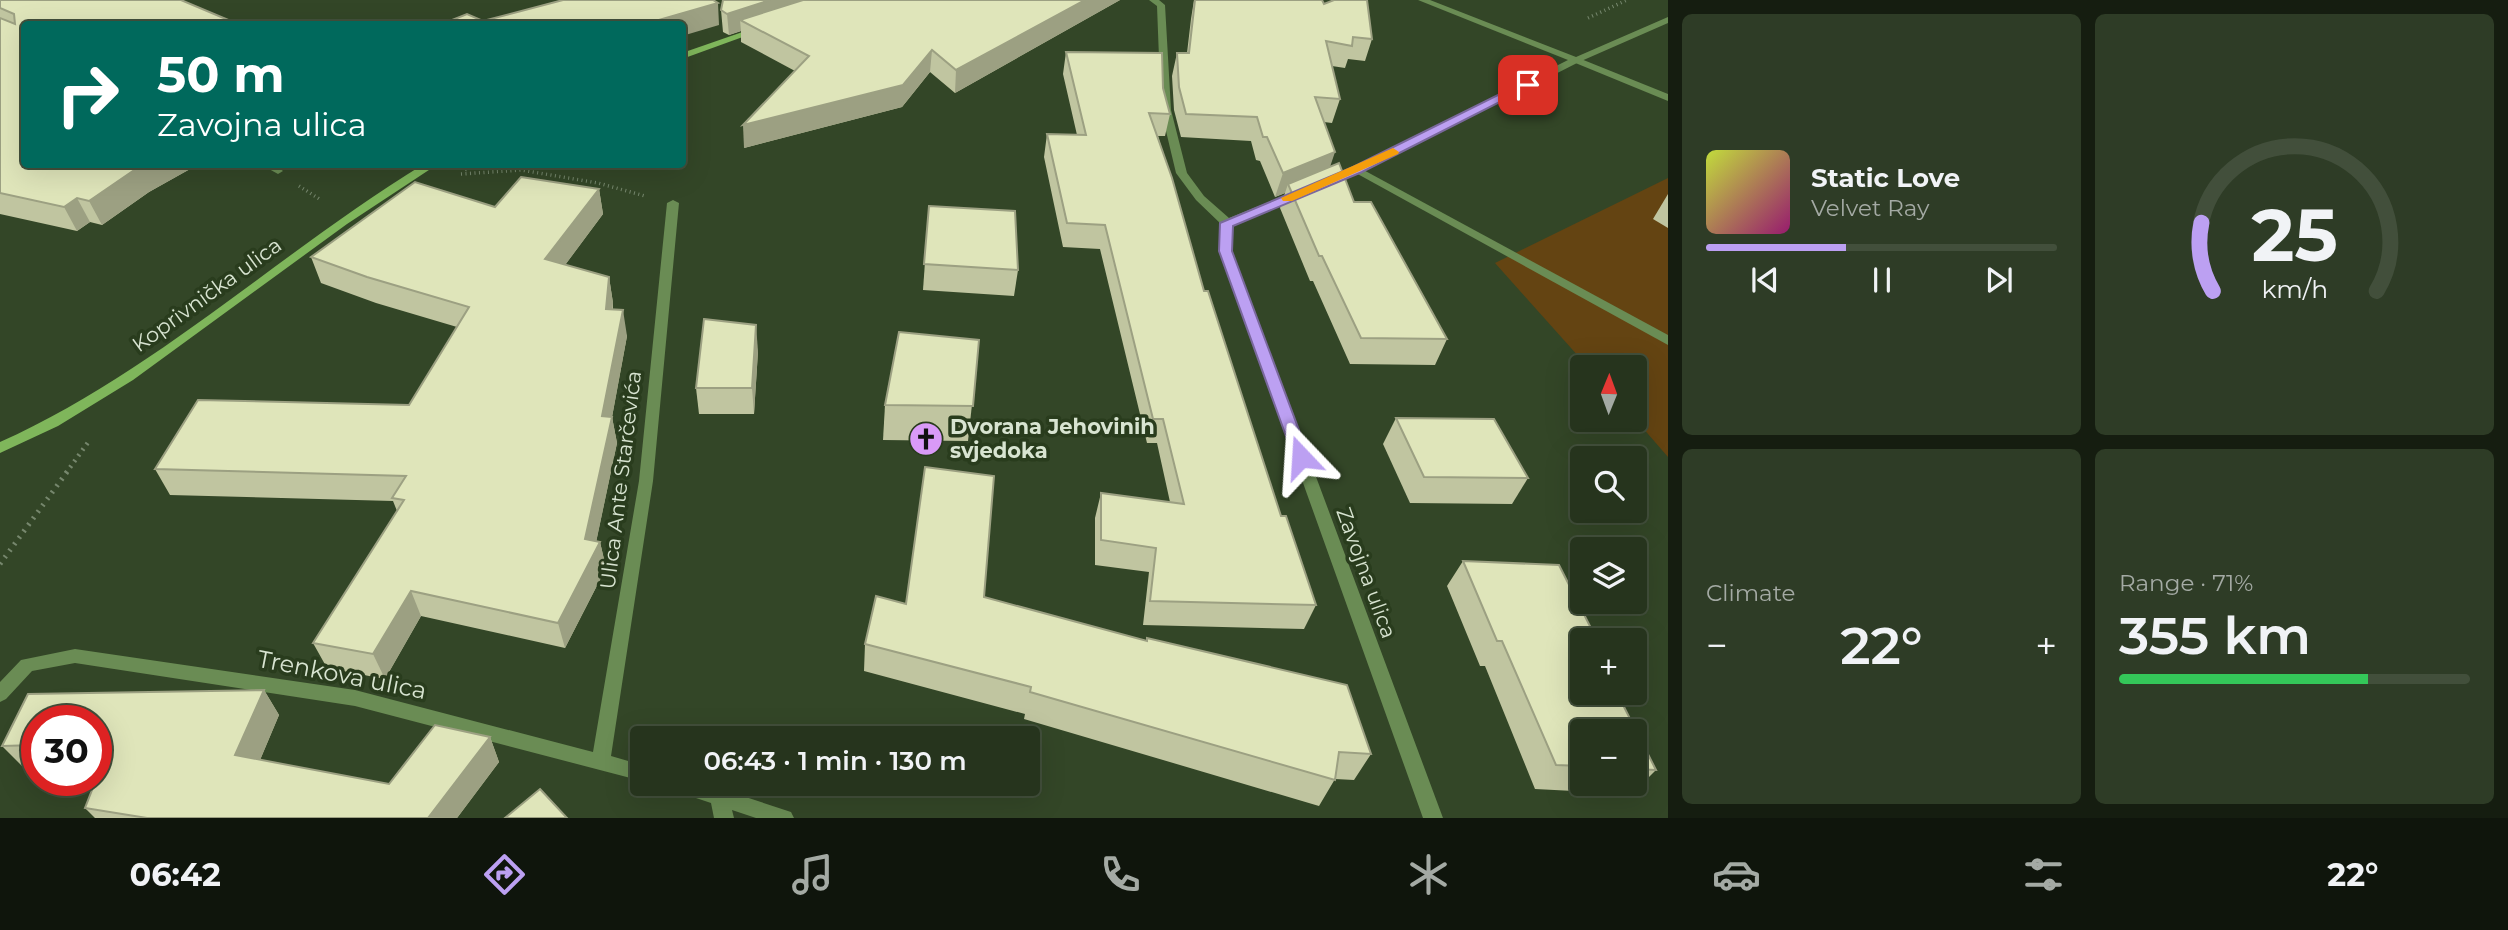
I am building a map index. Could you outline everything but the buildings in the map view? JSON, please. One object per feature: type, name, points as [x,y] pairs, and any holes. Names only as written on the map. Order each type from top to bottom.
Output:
[{"type":"main road","points":[[686,55],[769,26]]},
{"type":"main road","name":"Koprivnička ulica","points":[[0,448],[22,439],[118,384],[351,217],[427,168]]},
{"type":"street","points":[[1153,0],[1161,5],[1166,110],[1182,173],[1200,198],[1227,223],[1307,190]]},
{"type":"street","points":[[1422,0],[1668,98]]},
{"type":"street","points":[[1320,185],[1358,170],[1576,60],[1668,20]]},
{"type":"street","points":[[272,168],[278,172]]},
{"type":"street","points":[[1358,170],[1668,341]]},
{"type":"street","name":"Ulica Ante Starčevića","points":[[601,760],[646,481],[673,203]]},
{"type":"street","name":"Zavojna ulica","points":[[1227,223],[1226,251],[1433,818]]},
{"type":"street","name":"Trenkova ulica","points":[[0,694],[27,665],[75,656],[355,698],[630,769]]},
{"type":"street","points":[[719,796],[724,818]]},
{"type":"street","points":[[719,796],[784,818]]},
{"type":"path","points":[[458,175],[521,170],[598,183],[673,203]]},
{"type":"path","points":[[278,172],[321,201]]},
{"type":"path","points":[[0,564],[89,442],[118,384]]},
{"type":"shaded area","points":[[1668,178],[1668,457],[1646,432],[1647,355],[1577,355],[1495,263]]},
{"type":"slow traffic","points":[[1287,198],[1358,170],[1393,152]]},
{"type":"place","name":"Dvorana Jehovinih svjedoka","points":[[926,439]]},
{"type":"route","points":[[1301,457],[1226,251],[1227,223],[1358,170],[1528,85]]}]
